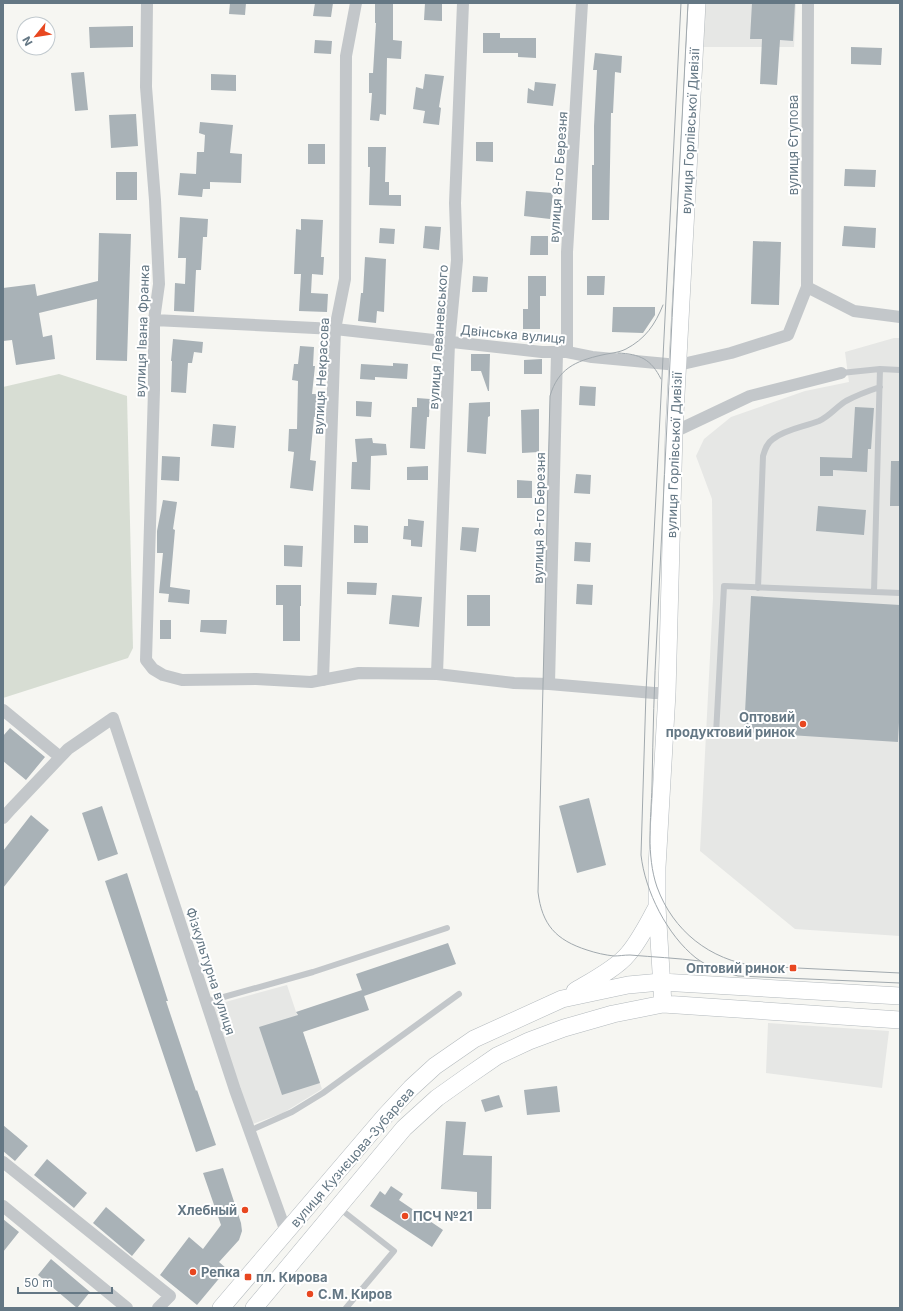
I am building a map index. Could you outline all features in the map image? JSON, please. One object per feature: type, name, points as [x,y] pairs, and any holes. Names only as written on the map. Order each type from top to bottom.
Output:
[{"type":"main road","name":"вулиця Горлівської Дивізії","points":[[663,1004],[657,907],[657,867],[667,693],[674,432],[697,3]]},
{"type":"main road","points":[[562,999],[613,967],[627,955],[643,932],[657,907]]},
{"type":"main road","name":"вулиця Кузнєцова-Зубарєва","points":[[221,1308],[385,1116],[435,1066],[474,1039],[562,999],[628,985],[661,982],[900,996]]},
{"type":"main road","name":"вулиця Кузнєцова-Зубарєва","points":[[254,1308],[404,1128],[438,1098],[497,1056],[529,1041],[564,1028],[613,1014],[663,1004],[900,1020]]},
{"type":"street","name":"вулиця Івана Франка","points":[[147,3],[146,87],[155,200],[159,284],[154,320],[154,406],[146,660],[153,669],[163,675],[182,680],[256,679],[311,682],[323,680]]},
{"type":"street","name":"вулиця Некрасова","points":[[323,680],[335,329],[346,279],[346,56],[356,3]]},
{"type":"street","name":"вулиця Леваневського","points":[[437,674],[450,342],[457,260],[455,203],[463,3]]},
{"type":"street","name":"вулиця 8-го Березня","points":[[549,684],[562,353],[582,3]]},
{"type":"street","name":"вулиця Єгупова","points":[[807,288],[808,3]]},
{"type":"street","name":"Двінська вулиця","points":[[154,320],[335,329],[678,365],[731,353],[788,335],[807,288]]},
{"type":"street","points":[[807,288],[854,312],[900,317]]},
{"type":"street","points":[[674,432],[750,396],[841,373]]},
{"type":"street","points":[[323,680],[358,673],[437,674],[514,683],[549,684],[667,693]]},
{"type":"street","points":[[3,710],[60,757],[3,818]]},
{"type":"street","name":"Фізкультурна вулиця","points":[[60,757],[68,749],[113,718],[249,1131],[286,1232]]},
{"type":"street","points":[[3,1162],[170,1296],[158,1308]]},
{"type":"street","points":[[3,1206],[127,1308]]},
{"type":"lane","points":[[874,592],[880,370]]},
{"type":"lane","points":[[841,373],[900,370]]},
{"type":"lane","points":[[758,588],[763,456],[765,447],[773,439],[782,434],[820,420],[859,394],[880,387]]},
{"type":"lane","points":[[716,734],[724,586],[900,593]]},
{"type":"lane","points":[[206,1002],[313,972],[447,928]]},
{"type":"lane","points":[[249,1131],[292,1112],[323,1093],[459,994]]},
{"type":"lane","points":[[338,1207],[394,1251],[346,1308]]},
{"type":"shaded area","points":[[705,3],[796,3],[794,47],[702,47]]},
{"type":"shaded area","name":"Оптовий продуктовий ринок","points":[[894,338],[900,338],[900,936],[795,929],[700,851],[713,598],[712,499],[696,456],[704,439],[731,417],[805,391],[849,382],[845,352]]},
{"type":"shaded area","points":[[59,374],[127,396],[133,648],[128,658],[3,698],[3,387]]},
{"type":"shaded area","points":[[287,985],[322,1089],[283,1113],[250,1125],[211,1006]]},
{"type":"shaded area","points":[[768,1023],[889,1031],[882,1088],[766,1073]]},
{"type":"building","points":[[230,3],[246,3],[245,15],[229,14]]},
{"type":"building","points":[[315,3],[333,3],[331,17],[313,16]]},
{"type":"building","points":[[425,3],[442,3],[442,21],[424,20]]},
{"type":"building","points":[[752,3],[795,3],[793,41],[780,40],[777,85],[760,84],[762,39],[750,39]]},
{"type":"building","points":[[375,4],[393,4],[393,40],[402,41],[401,59],[387,58],[386,115],[380,114],[379,121],[370,120],[372,93],[369,93],[369,73],[373,73],[376,23]]},
{"type":"building","points":[[133,26],[133,47],[90,48],[89,27]]},
{"type":"building","points":[[483,33],[500,33],[500,38],[536,38],[536,58],[518,57],[518,53],[483,53]]},
{"type":"building","points":[[315,40],[332,41],[331,54],[314,53]]},
{"type":"building","points":[[851,47],[882,48],[881,65],[851,64]]},
{"type":"building","points":[[595,53],[622,56],[621,73],[615,72],[613,113],[611,113],[609,220],[592,220],[592,165],[594,165],[594,126],[597,70],[593,70]]},
{"type":"building","points":[[84,72],[88,110],[75,111],[71,73]]},
{"type":"building","points":[[211,74],[236,75],[236,91],[211,90]]},
{"type":"building","points":[[425,74],[444,76],[439,107],[441,108],[439,125],[423,123],[425,111],[413,109],[416,87],[423,89]]},
{"type":"building","points":[[535,82],[556,84],[553,106],[527,103],[528,88],[534,91]]},
{"type":"building","points":[[136,114],[138,146],[111,148],[109,115]]},
{"type":"building","points":[[200,122],[233,125],[230,153],[242,154],[241,183],[210,182],[210,189],[203,189],[202,197],[178,195],[180,173],[196,174],[197,152],[204,152],[205,135],[199,133]]},
{"type":"building","points":[[476,142],[493,142],[493,162],[476,161]]},
{"type":"building","points":[[308,144],[325,144],[325,164],[308,164]]},
{"type":"building","points":[[368,147],[386,147],[385,182],[389,182],[389,195],[401,195],[401,206],[369,205],[370,167],[368,167]]},
{"type":"building","points":[[845,169],[876,170],[875,187],[844,186]]},
{"type":"building","points":[[116,172],[137,172],[137,200],[116,200]]},
{"type":"building","points":[[526,191],[553,193],[550,219],[524,216]]},
{"type":"building","points":[[180,217],[208,219],[207,237],[203,237],[201,270],[196,270],[194,312],[174,311],[175,283],[185,284],[186,258],[178,258]]},
{"type":"building","points":[[301,219],[323,220],[321,257],[324,257],[323,275],[312,274],[311,293],[328,294],[327,312],[299,311],[301,274],[294,274],[296,229],[301,230]]},
{"type":"building","points":[[425,226],[441,227],[439,250],[423,248]]},
{"type":"building","points":[[844,226],[876,228],[875,248],[842,246]]},
{"type":"building","points":[[380,228],[395,229],[394,244],[379,243]]},
{"type":"building","points":[[99,233],[131,234],[127,361],[96,360],[97,299],[39,313],[43,337],[52,335],[55,359],[16,365],[12,340],[3,341],[3,288],[35,284],[37,296],[98,281]]},
{"type":"building","points":[[531,236],[548,236],[548,255],[530,255]]},
{"type":"building","points":[[753,241],[781,242],[779,305],[751,304]]},
{"type":"building","points":[[365,257],[386,259],[384,312],[377,311],[376,323],[358,321],[361,293],[363,293]]},
{"type":"building","points":[[473,276],[488,277],[487,292],[472,292]]},
{"type":"building","points":[[528,276],[546,276],[546,296],[540,296],[540,329],[523,329],[523,309],[528,309]]},
{"type":"building","points":[[587,276],[605,276],[604,295],[587,295]]},
{"type":"building","points":[[613,307],[655,307],[655,315],[643,333],[612,332]]},
{"type":"building","points":[[173,339],[203,342],[202,353],[194,352],[192,363],[188,363],[186,393],[171,392]]},
{"type":"building","points":[[300,346],[314,347],[313,366],[315,366],[312,394],[322,394],[321,417],[314,417],[310,460],[316,461],[313,491],[290,488],[294,452],[288,451],[289,429],[297,429],[298,381],[292,380],[294,364],[298,364]]},
{"type":"building","points":[[471,354],[490,354],[489,391],[481,371],[471,371]]},
{"type":"building","points":[[542,359],[542,374],[524,374],[524,360]]},
{"type":"building","points":[[393,363],[408,364],[407,379],[375,377],[375,380],[360,379],[361,364],[393,366]]},
{"type":"building","points":[[580,386],[596,387],[595,406],[579,405]]},
{"type":"building","points":[[417,398],[430,399],[425,449],[410,448],[412,407],[417,407]]},
{"type":"building","points":[[356,401],[372,402],[371,417],[356,416]]},
{"type":"building","points":[[490,402],[486,454],[467,452],[469,403]]},
{"type":"building","points":[[855,407],[874,408],[871,449],[868,449],[867,472],[833,470],[833,476],[820,476],[820,457],[852,458]]},
{"type":"building","points":[[539,409],[539,452],[522,453],[521,410]]},
{"type":"building","points":[[213,424],[236,426],[234,448],[211,446]]},
{"type":"building","points":[[372,438],[373,443],[386,444],[387,455],[371,456],[370,490],[351,489],[352,462],[357,462],[355,439]]},
{"type":"building","points":[[162,456],[180,457],[179,481],[161,480]]},
{"type":"building","points":[[891,461],[900,461],[900,506],[890,506]]},
{"type":"building","points":[[428,466],[428,480],[407,480],[407,467]]},
{"type":"building","points":[[576,474],[591,475],[590,494],[574,493]]},
{"type":"building","points":[[517,480],[532,481],[532,498],[517,498]]},
{"type":"building","points":[[163,500],[177,502],[173,529],[175,530],[170,587],[190,590],[189,604],[168,602],[169,594],[159,593],[163,553],[157,553],[157,531]]},
{"type":"building","points":[[818,506],[866,510],[864,535],[816,531]]},
{"type":"building","points":[[408,519],[424,521],[422,547],[411,546],[411,540],[403,539],[404,526],[408,526]]},
{"type":"building","points":[[354,525],[368,526],[368,543],[354,543]]},
{"type":"building","points":[[462,527],[479,528],[476,552],[460,550]]},
{"type":"building","points":[[575,542],[591,543],[590,562],[574,561]]},
{"type":"building","points":[[284,545],[303,546],[302,567],[284,566]]},
{"type":"building","points":[[347,582],[377,583],[376,595],[347,594]]},
{"type":"building","points":[[577,584],[593,585],[592,605],[576,604]]},
{"type":"building","points":[[276,585],[301,585],[300,641],[283,641],[283,605],[276,605]]},
{"type":"building","points":[[392,595],[422,597],[419,627],[389,624]]},
{"type":"building","points":[[467,595],[490,595],[490,626],[467,626]]},
{"type":"building","points":[[751,596],[900,605],[900,703],[898,742],[744,732]]},
{"type":"building","points":[[160,620],[171,620],[171,639],[160,639]]},
{"type":"building","points":[[201,620],[227,620],[226,634],[200,632]]},
{"type":"building","points":[[10,728],[45,757],[26,780],[3,761],[3,736]]},
{"type":"building","points":[[589,798],[606,865],[577,873],[559,806]]},
{"type":"building","points":[[102,806],[118,854],[98,861],[82,813]]},
{"type":"building","points":[[31,815],[49,830],[3,888],[3,851]]},
{"type":"building","points":[[127,873],[168,1001],[166,1001],[216,1145],[196,1152],[105,881]]},
{"type":"building","points":[[448,943],[456,964],[364,996],[356,974]]},
{"type":"building","points":[[362,990],[369,1010],[303,1032],[320,1083],[282,1095],[259,1027],[298,1015],[296,1012]]},
{"type":"building","points":[[557,1086],[560,1112],[527,1115],[524,1090]]},
{"type":"building","points":[[499,1095],[503,1107],[485,1112],[481,1100]]},
{"type":"building","points":[[446,1121],[466,1122],[463,1155],[492,1156],[491,1209],[477,1209],[477,1192],[441,1189]]},
{"type":"building","points":[[3,1125],[28,1146],[15,1161],[3,1151]]},
{"type":"building","points":[[47,1159],[87,1193],[74,1208],[34,1175]]},
{"type":"building","points":[[223,1168],[241,1223],[242,1231],[239,1240],[219,1262],[227,1269],[197,1305],[160,1275],[189,1237],[203,1249],[221,1225],[203,1173]]},
{"type":"building","points":[[391,1186],[403,1194],[399,1200],[443,1230],[432,1247],[370,1206],[380,1191],[385,1195]]},
{"type":"building","points":[[106,1207],[145,1240],[132,1256],[93,1223]]},
{"type":"building","points":[[3,1219],[19,1232],[3,1252]]},
{"type":"building","points":[[51,1259],[90,1292],[77,1308],[38,1275]]},
{"type":"tram line","points":[[681,3],[646,692],[641,855],[643,869],[647,883],[659,911],[667,925],[685,948],[696,958],[711,967],[738,976],[900,983]]},
{"type":"tram line","points":[[688,3],[655,670],[650,837],[651,862],[657,887],[664,903],[673,917],[683,930],[695,941],[723,957],[739,963],[756,966],[900,973]]},
{"type":"tram line","points":[[663,305],[657,319],[649,331],[639,341],[623,350],[592,357],[576,363],[558,379],[550,396],[538,892],[543,914],[552,930],[576,946],[594,952],[614,956],[630,955],[700,961]]},
{"type":"tram line","points":[[618,353],[639,356],[649,362],[661,379]]},
{"type":"place","name":"Оптовий продуктовий ринок","points":[[803,724]]},
{"type":"place","name":"Оптовий ринок","points":[[793,968]]},
{"type":"place","name":"Хлебный","points":[[245,1210]]},
{"type":"place","name":"ПСЧ №21","points":[[405,1216]]},
{"type":"place","name":"Репка","points":[[193,1272]]},
{"type":"place","name":"пл. Кирова","points":[[248,1277]]},
{"type":"place","name":"С.М. Киров","points":[[310,1294]]}]
